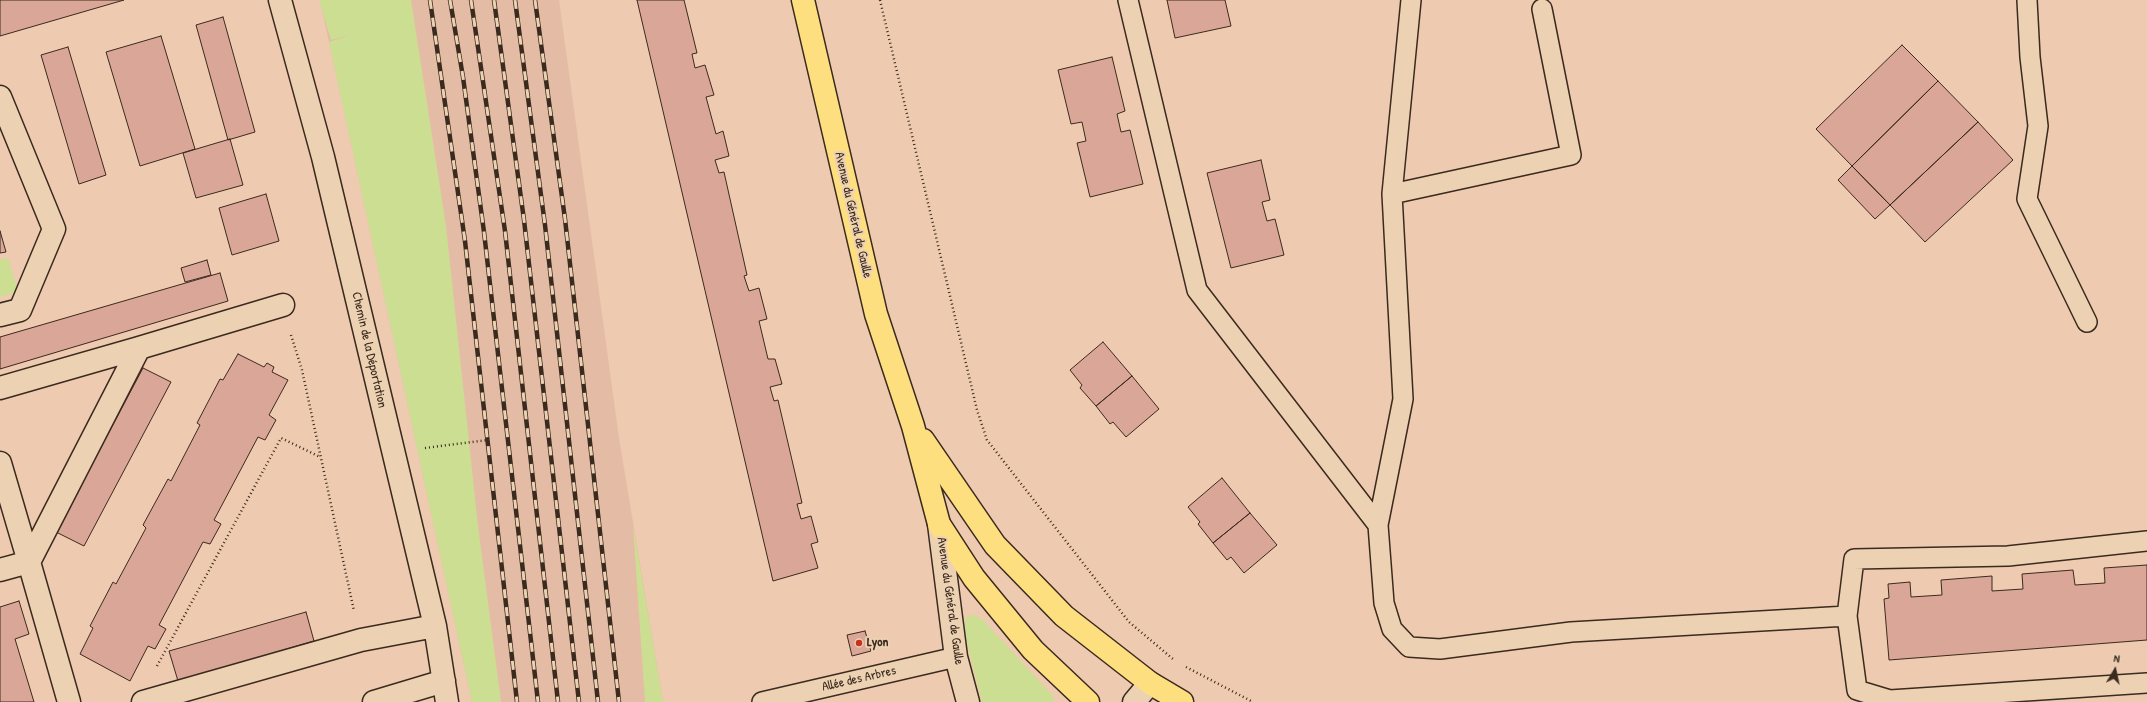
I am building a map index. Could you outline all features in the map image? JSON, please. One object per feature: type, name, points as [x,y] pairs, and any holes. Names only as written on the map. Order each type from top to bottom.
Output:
[{"type":"main road","name":"Avenue du Général de Gaulle","points":[[803,0],[876,314],[913,426],[939,524],[974,578],[1033,650],[1088,702]]},
{"type":"main road","name":"Avenue du Général de Gaulle","points":[[913,426],[995,545],[1064,616],[1150,683],[1182,702]]},
{"type":"street","name":"Chemin de la Déportation","points":[[280,0],[323,157],[435,626],[445,692]]},
{"type":"street","points":[[0,97],[54,229],[20,310],[0,315]]},
{"type":"street","points":[[0,388],[283,305]]},
{"type":"street","points":[[0,570],[29,562],[139,348]]},
{"type":"street","points":[[0,464],[69,702]]},
{"type":"street","name":"Avenue du Général de Gaulle","points":[[939,524],[956,657],[968,702]]},
{"type":"street","points":[[144,702],[361,640],[435,626]]},
{"type":"street","points":[[1134,702],[1150,683]]},
{"type":"street","points":[[374,702],[445,692]]},
{"type":"lane","points":[[1128,0],[1197,290],[1378,525]]},
{"type":"lane","points":[[1411,0],[1392,194],[1403,399],[1378,525],[1384,603],[1392,629],[1409,647],[1440,649],[1571,632],[1847,616]]},
{"type":"lane","points":[[2027,0],[2030,57],[2038,126],[2027,199],[2087,322]]},
{"type":"lane","points":[[1392,194],[1571,155],[1542,9]]},
{"type":"lane","points":[[2147,541],[2008,556],[1854,560],[1847,616],[1857,690],[1890,701],[2147,683]]},
{"type":"lane","name":"Allée des Arbres","points":[[762,702],[956,657]]},
{"type":"path","points":[[880,0],[977,410],[986,440],[1129,622],[1175,661]]},
{"type":"path","points":[[283,305],[302,370],[361,640]]},
{"type":"path","points":[[156,667],[281,438],[320,457]]},
{"type":"path","points":[[393,453],[488,440]]},
{"type":"path","points":[[1182,664],[1253,702]]},
{"type":"shaded area","points":[[320,0],[559,0],[619,438],[663,702],[472,702]]},
{"type":"green space","points":[[319,0],[411,0],[446,226],[478,526],[501,702],[472,702],[329,42],[350,35],[331,40]]},
{"type":"green space","points":[[8,258],[18,291],[0,297],[0,260]]},
{"type":"green space","points":[[633,525],[663,702],[645,702]]},
{"type":"green space","points":[[973,614],[983,620],[1055,698],[1051,702],[982,702],[963,628],[966,618]]},
{"type":"building","points":[[0,0],[124,0],[0,36]]},
{"type":"building","points":[[637,0],[684,0],[697,53],[692,54],[695,68],[705,65],[714,95],[706,97],[716,134],[723,131],[729,156],[715,160],[719,173],[724,172],[747,275],[744,276],[749,291],[759,288],[767,319],[759,321],[768,359],[775,359],[782,384],[770,387],[774,401],[778,400],[802,503],[797,504],[801,519],[811,516],[818,542],[811,544],[818,568],[773,581]]},
{"type":"building","points":[[1167,0],[1225,0],[1231,26],[1175,38]]},
{"type":"building","points":[[223,17],[255,132],[228,140],[196,25]]},
{"type":"building","points":[[161,36],[195,149],[140,166],[106,52]]},
{"type":"building","points":[[1902,45],[1938,81],[1852,166],[1816,129]]},
{"type":"building","points":[[68,47],[106,175],[79,184],[41,55]]},
{"type":"building","points":[[1112,57],[1125,111],[1117,114],[1121,132],[1130,130],[1143,184],[1090,197],[1077,143],[1086,141],[1082,122],[1071,124],[1058,70]]},
{"type":"building","points":[[1938,81],[1978,122],[1890,205],[1852,166]]},
{"type":"building","points":[[1978,122],[2013,160],[1925,242],[1890,205]]},
{"type":"building","points":[[230,139],[243,185],[196,198],[183,153]]},
{"type":"building","points":[[1261,160],[1270,200],[1262,202],[1267,221],[1275,219],[1284,255],[1231,268],[1207,173]]},
{"type":"building","points":[[1852,166],[1890,205],[1875,219],[1838,180]]},
{"type":"building","points":[[266,194],[279,241],[232,255],[219,208]]},
{"type":"building","points":[[0,231],[6,252],[0,253]]},
{"type":"building","points":[[207,260],[211,275],[185,282],[181,268]]},
{"type":"building","points":[[220,273],[228,301],[0,369],[0,337]]},
{"type":"building","points":[[1103,342],[1132,376],[1096,406],[1080,388],[1082,385],[1070,370]]},
{"type":"building","points":[[238,354],[264,367],[267,363],[274,367],[272,372],[288,380],[269,415],[276,420],[265,440],[258,437],[214,520],[221,524],[210,544],[203,542],[159,625],[166,629],[155,649],[148,646],[130,681],[80,654],[93,628],[90,626],[113,582],[116,584],[146,528],[143,525],[168,479],[171,481],[200,425],[197,423],[220,379],[223,380]]},
{"type":"building","points":[[143,368],[171,382],[84,546],[56,532]]},
{"type":"building","points":[[1132,376],[1159,409],[1126,437],[1113,422],[1110,424],[1096,406]]},
{"type":"building","points":[[1222,478],[1250,513],[1213,543],[1198,524],[1200,522],[1188,507]]},
{"type":"building","points":[[1250,513],[1277,545],[1244,573],[1231,557],[1227,560],[1213,543]]},
{"type":"building","points":[[2147,565],[2147,640],[1889,660],[1884,599],[1889,598],[1888,584],[1910,582],[1911,597],[1942,595],[1941,580],[1992,576],[1992,591],[2023,589],[2022,574],[2073,570],[2075,585],[2105,583],[2104,568]]},
{"type":"building","points":[[19,601],[29,634],[15,639],[34,702],[0,702],[0,607]]},
{"type":"building","points":[[306,612],[314,641],[178,681],[169,651]]},
{"type":"building","name":"Lyon","points":[[865,631],[871,651],[852,656],[847,635]]},
{"type":"railway","points":[[430,0],[465,241],[517,702]]},
{"type":"railway","points":[[450,0],[463,77],[484,232],[538,702]]},
{"type":"railway","points":[[471,0],[505,231],[558,702]]},
{"type":"railway","points":[[494,0],[524,220],[579,702]]},
{"type":"railway","points":[[515,0],[545,225],[598,702]]},
{"type":"railway","points":[[535,0],[565,219],[619,702]]},
{"type":"place","name":"Lyon","points":[[859,643]]}]
